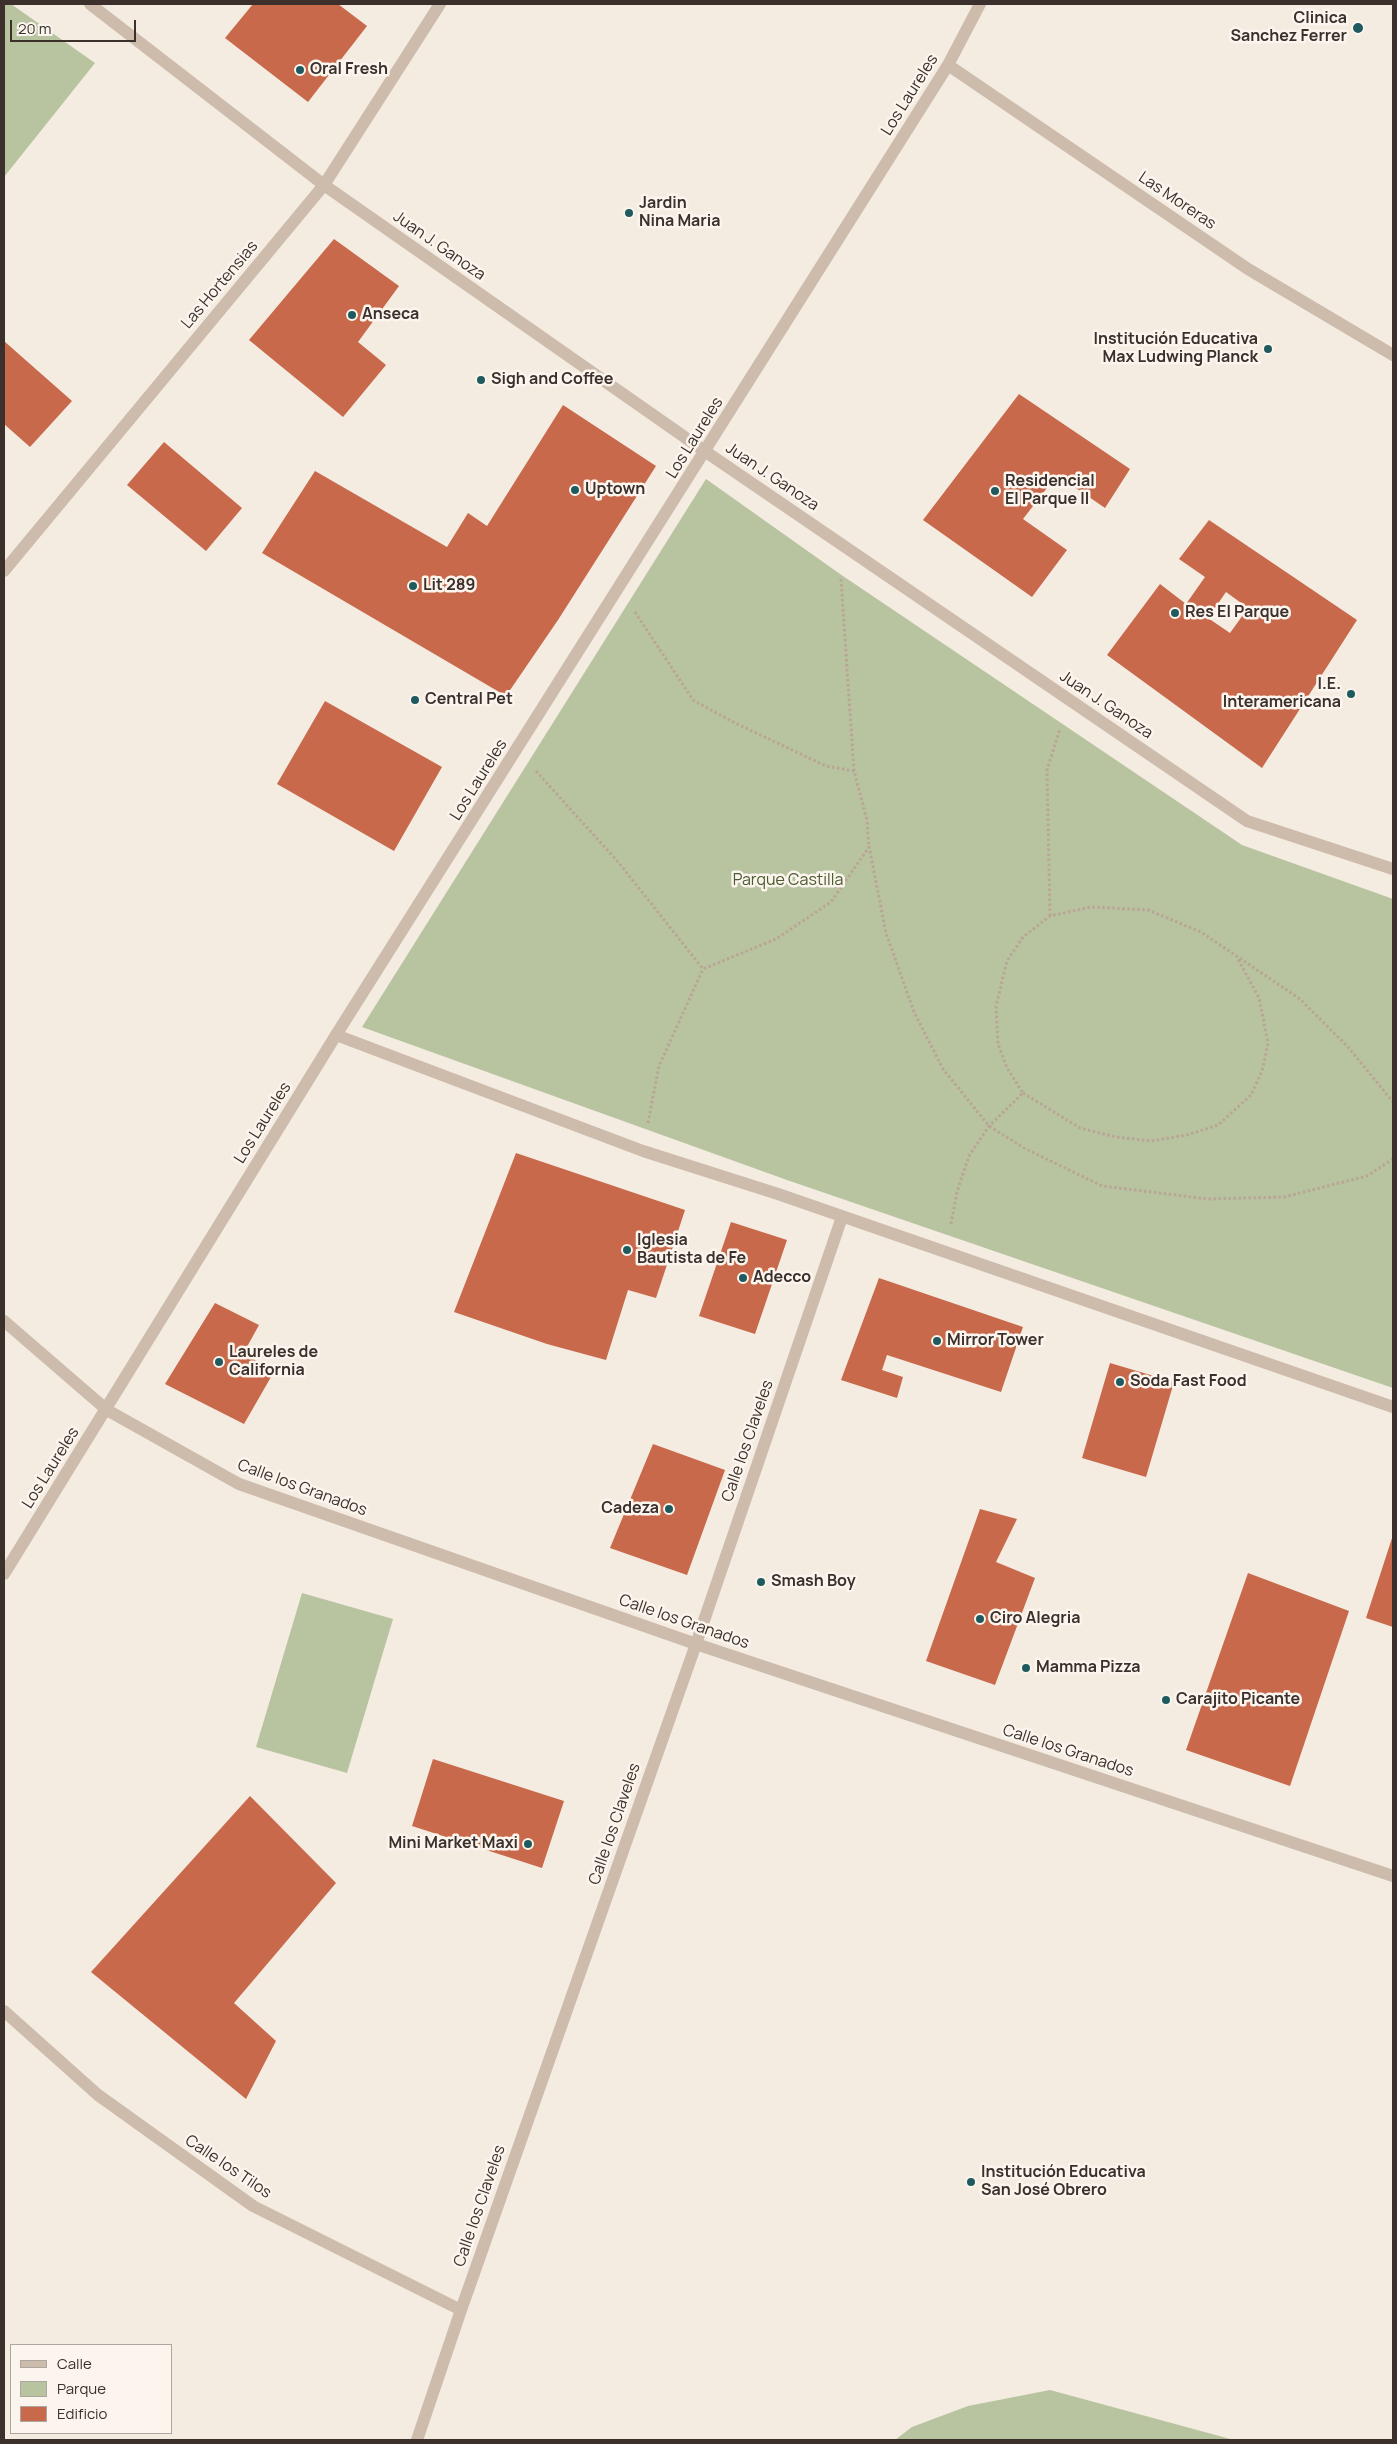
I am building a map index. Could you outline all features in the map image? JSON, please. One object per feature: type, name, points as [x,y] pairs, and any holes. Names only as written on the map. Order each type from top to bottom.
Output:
[{"type":"street","name":"Juan J. Ganoza","points":[[90,4],[324,185],[706,452],[1247,821],[1393,869]]},
{"type":"street","name":"Las Hortensias","points":[[4,571],[324,185],[440,4]]},
{"type":"street","name":"Los Laureles","points":[[4,1574],[336,1035],[706,452],[948,65],[980,4]]},
{"type":"street","name":"Las Moreras","points":[[948,65],[1248,269],[1393,354]]},
{"type":"street","points":[[336,1035],[643,1150],[946,1252],[1393,1407]]},
{"type":"street","name":"Calle los Claveles","points":[[417,2440],[460,2310],[696,1644],[842,1217]]},
{"type":"street","name":"Calle los Granados","points":[[4,1321],[106,1410],[239,1484],[696,1644],[1393,1876]]},
{"type":"street","name":"Calle los Tilos","points":[[4,2011],[98,2095],[253,2206],[460,2310]]},
{"type":"path","points":[[854,553],[840,574],[854,771],[867,820],[874,878],[869,846]]},
{"type":"path","points":[[620,588],[693,700],[733,722],[826,766],[854,771]]},
{"type":"path","points":[[1050,916],[1047,770],[1070,700]]},
{"type":"path","points":[[516,751],[619,863],[704,969]]},
{"type":"path","points":[[643,1150],[659,1066],[704,969],[776,939],[831,902],[869,846]]},
{"type":"path","points":[[869,846],[886,932],[914,1012],[943,1069],[989,1126],[1024,1148],[1102,1186],[1208,1199],[1284,1196],[1367,1176],[1393,1159]]},
{"type":"path","points":[[1236,956],[1260,998],[1268,1043],[1262,1071],[1251,1095],[1218,1126],[1186,1135],[1151,1141],[1116,1137],[1080,1128],[1024,1093],[1008,1068],[998,1044],[996,1006],[1008,961],[1024,937],[1050,916],[1092,907],[1148,910],[1201,932],[1300,999],[1348,1048],[1393,1102]]},
{"type":"path","points":[[946,1252],[957,1192],[969,1156],[989,1126],[1024,1093]]},
{"type":"green space","points":[[4,4],[11,4],[95,63],[4,177]]},
{"type":"green space","name":"Parque Castilla","points":[[706,479],[840,574],[1242,845],[1393,899],[1393,1388],[787,1180],[362,1027]]},
{"type":"green space","points":[[302,1593],[393,1619],[347,1773],[256,1747]]},
{"type":"green space","points":[[1050,2390],[1234,2440],[895,2440],[912,2427],[968,2406]]},
{"type":"building","name":"Oral Fresh","points":[[253,4],[338,4],[367,26],[308,102],[225,38]]},
{"type":"building","points":[[334,239],[399,286],[358,342],[386,365],[343,417],[249,340]]},
{"type":"building","points":[[4,341],[72,401],[30,447],[4,424]]},
{"type":"building","name":"Residencial El Parque II","points":[[1019,394],[1130,469],[1105,508],[1057,475],[1023,519],[1067,550],[1032,597],[923,520]]},
{"type":"building","points":[[563,405],[656,466],[558,620],[506,696],[262,553],[315,471],[447,547],[468,513],[487,526]]},
{"type":"building","points":[[164,442],[242,508],[206,551],[127,485]]},
{"type":"building","points":[[1209,520],[1357,620],[1262,768],[1107,655],[1160,584],[1186,604],[1205,577],[1179,559]],"holes":[[[1226,592],[1248,608],[1230,633],[1208,618]]]},
{"type":"building","points":[[325,701],[442,767],[394,851],[277,784]]},
{"type":"building","points":[[516,1153],[685,1210],[656,1298],[628,1290],[606,1360],[547,1344],[454,1312]]},
{"type":"building","name":"Adecco","points":[[731,1222],[787,1240],[755,1334],[699,1316]]},
{"type":"building","name":"Mirror Tower","points":[[879,1278],[1023,1327],[1001,1392],[887,1355],[882,1370],[903,1377],[897,1398],[841,1380]]},
{"type":"building","name":"Laureles de California","points":[[215,1303],[259,1325],[243,1354],[275,1370],[244,1424],[165,1384]]},
{"type":"building","points":[[1110,1363],[1174,1382],[1146,1477],[1082,1458]]},
{"type":"building","name":"Cadeza","points":[[653,1444],[725,1470],[687,1575],[610,1548]]},
{"type":"building","name":"Ciro Alegria","points":[[980,1509],[1017,1519],[996,1562],[1035,1578],[995,1685],[926,1661]]},
{"type":"building","points":[[1393,1535],[1393,1627],[1366,1618]]},
{"type":"building","points":[[1248,1573],[1349,1611],[1290,1786],[1186,1750]]},
{"type":"building","points":[[433,1759],[564,1801],[542,1868],[412,1826]]},
{"type":"building","points":[[250,1796],[336,1883],[234,2003],[276,2041],[246,2099],[91,1972]]},
{"type":"place","name":"Clinica Sanchez Ferrer","points":[[1358,28]]},
{"type":"place","name":"Oral Fresh","points":[[300,70]]},
{"type":"place","name":"Jardin Nina Maria","points":[[629,213]]},
{"type":"place","name":"Anseca","points":[[352,315]]},
{"type":"place","name":"Institución Educativa Max Ludwing Planck","points":[[1268,349]]},
{"type":"place","name":"Sigh and Coffee","points":[[481,380]]},
{"type":"place","name":"Uptown","points":[[575,490]]},
{"type":"place","name":"Residencial El Parque II","points":[[995,491]]},
{"type":"place","name":"Lit 289","points":[[413,586]]},
{"type":"place","name":"Res El Parque","points":[[1175,613]]},
{"type":"place","name":"I.E. Interamericana","points":[[1351,694]]},
{"type":"place","name":"Central Pet","points":[[415,700]]},
{"type":"place","name":"Iglesia Bautista de Fe","points":[[627,1250]]},
{"type":"place","name":"Adecco","points":[[743,1278]]},
{"type":"place","name":"Mirror Tower","points":[[937,1341]]},
{"type":"place","name":"Laureles de California","points":[[219,1362]]},
{"type":"place","name":"Soda Fast Food","points":[[1120,1382]]},
{"type":"place","name":"Cadeza","points":[[669,1509]]},
{"type":"place","name":"Smash Boy","points":[[761,1582]]},
{"type":"place","name":"Ciro Alegria","points":[[980,1619]]},
{"type":"place","name":"Mamma Pizza","points":[[1026,1668]]},
{"type":"place","name":"Carajito Picante","points":[[1166,1700]]},
{"type":"place","name":"Mini Market Maxi","points":[[528,1844]]},
{"type":"place","name":"Institución Educativa San José Obrero","points":[[971,2182]]}]
